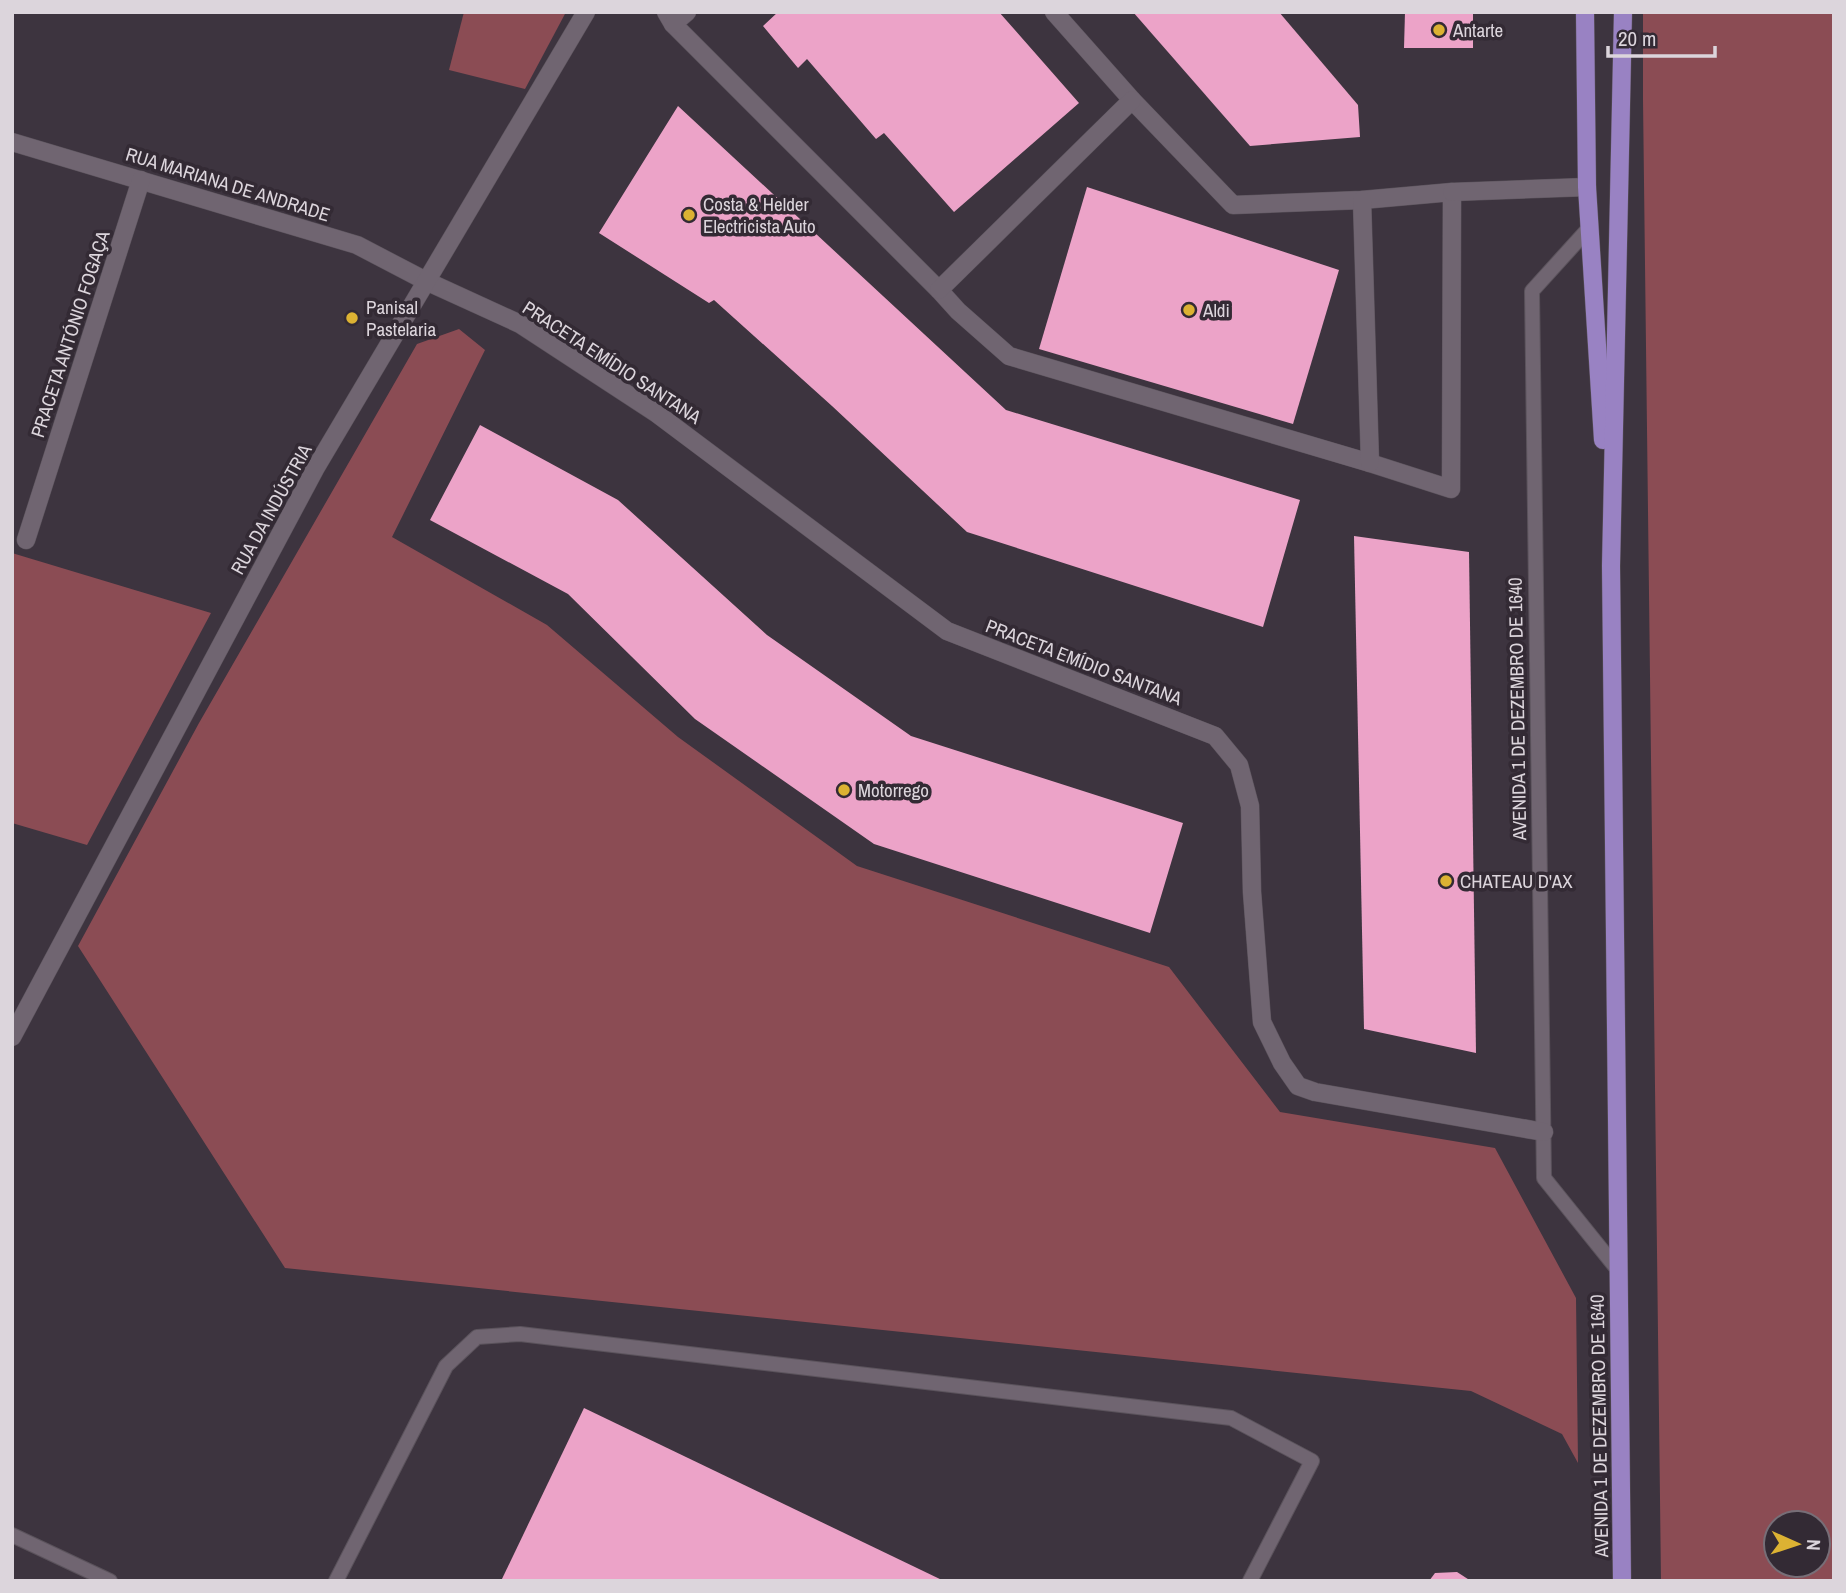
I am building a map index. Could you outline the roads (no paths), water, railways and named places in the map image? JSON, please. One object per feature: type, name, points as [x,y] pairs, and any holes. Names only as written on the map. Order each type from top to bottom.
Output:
[{"type":"main road","name":"AVENIDA 1 DE DEZEMBRO DE 1640","points":[[1585,12],[1587,187],[1611,566]]},
{"type":"main road","name":"AVENIDA 1 DE DEZEMBRO DE 1640","points":[[1622,1581],[1611,566],[1623,12]]},
{"type":"street","name":"RUA DA INDÚSTRIA","points":[[12,1037],[315,469],[586,12]]},
{"type":"street","points":[[1054,12],[1132,100],[1233,205],[1587,187]]},
{"type":"street","points":[[675,16],[958,311],[1009,356],[1451,489],[1452,192]]},
{"type":"street","points":[[939,290],[1132,100]]},
{"type":"street","name":"RUA MARIANA DE ANDRADE","points":[[12,142],[356,245],[426,281]]},
{"type":"street","name":"PRACETA ANTÓNIO FOGAÇA","points":[[26,540],[141,180]]},
{"type":"street","points":[[1362,200],[1370,463]]},
{"type":"street","name":"PRACETA EMÍDIO SANTANA","points":[[426,281],[520,324],[656,413],[947,631],[1215,736],[1239,765],[1250,806],[1252,892],[1262,1022],[1282,1063],[1298,1086],[1315,1093],[1544,1132]]},
{"type":"lane","name":"AVENIDA 1 DE DEZEMBRO DE 1640","points":[[1590,227],[1532,291],[1544,1178],[1618,1270]]},
{"type":"lane","points":[[336,1581],[446,1366],[477,1338],[520,1334],[1231,1418],[1312,1461],[1250,1581]]},
{"type":"lane","points":[[12,1535],[110,1581]]},
{"type":"place","name":"Antarte","points":[[1439,30]]},
{"type":"place","name":"Costa & Helder Electricista Auto","points":[[689,215]]},
{"type":"place","name":"Aldi","points":[[1189,310]]},
{"type":"place","name":"Panisal Pastelaria","points":[[352,318]]},
{"type":"place","name":"Motorrego","points":[[844,790]]},
{"type":"place","name":"CHATEAU D'AX","points":[[1446,881]]}]
